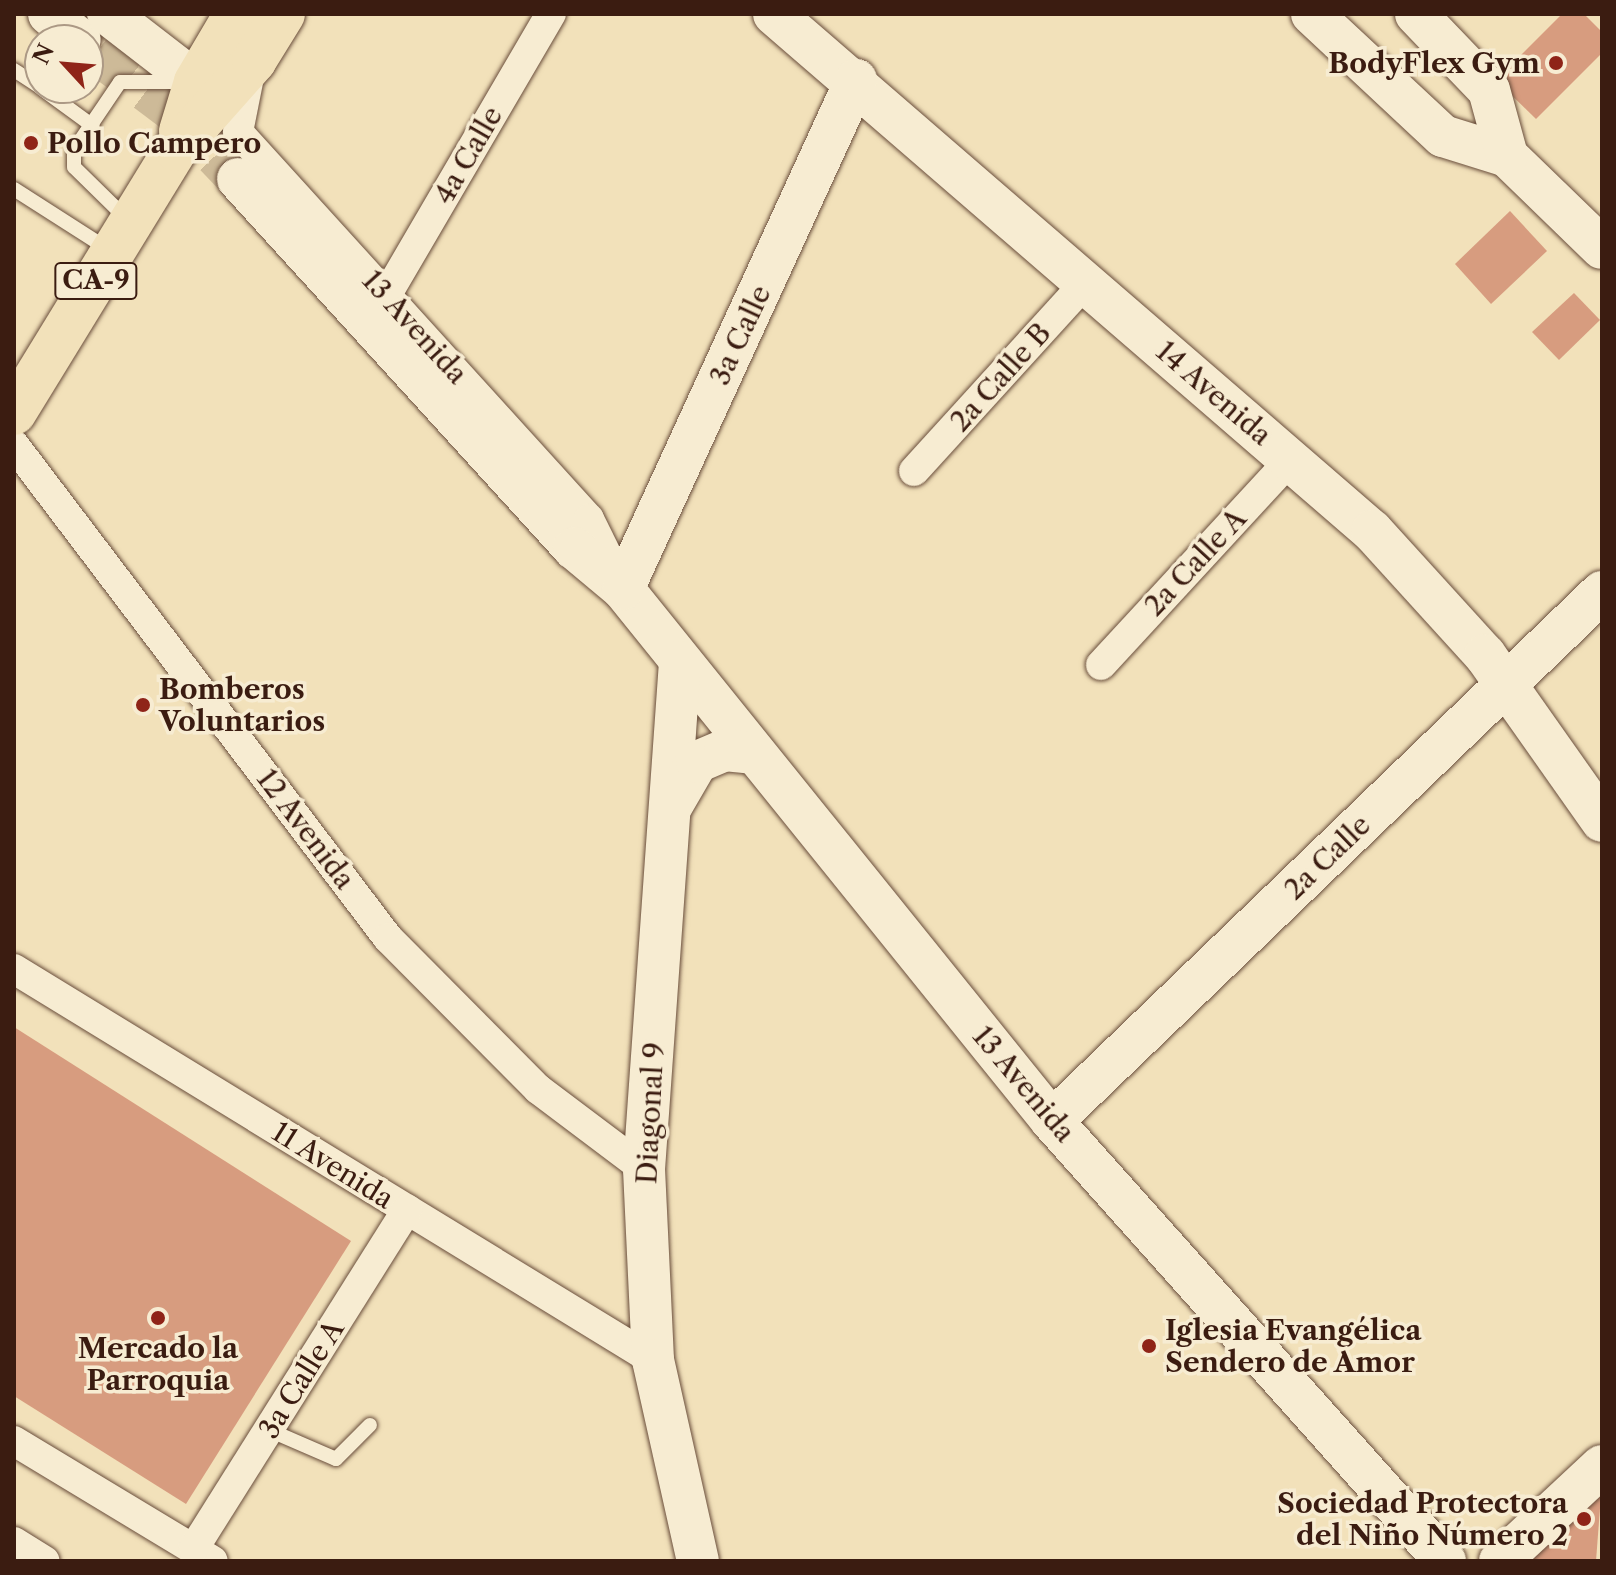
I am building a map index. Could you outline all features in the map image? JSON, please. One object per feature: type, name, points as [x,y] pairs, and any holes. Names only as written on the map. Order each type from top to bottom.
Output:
[{"type":"highway","name":"CA-9","points":[[176,149],[196,82],[236,14]]},
{"type":"highway","name":"CA-9","points":[[14,413],[176,149],[254,61],[283,14]]},
{"type":"street","points":[[49,14],[109,36],[196,82]]},
{"type":"street","name":"4a Calle","points":[[386,296],[551,14]]},
{"type":"street","name":"14 Avenida","points":[[774,14],[856,80],[1372,531],[1506,685],[1602,821]]},
{"type":"street","points":[[1312,14],[1443,136],[1507,156],[1602,248]]},
{"type":"street","points":[[1416,14],[1489,90],[1507,156]]},
{"type":"street","name":"13 Avenida","points":[[254,61],[238,132],[589,519],[623,589],[1052,1121],[1445,1561]]},
{"type":"street","name":"3a Calle","points":[[623,589],[856,80]]},
{"type":"street","name":"13 Avenida","points":[[238,179],[574,548],[623,589]]},
{"type":"street","name":"2a Calle B","points":[[914,471],[1086,282]]},
{"type":"street","name":"12 Avenida","points":[[14,445],[388,938],[538,1089],[644,1169]]},
{"type":"street","name":"2a Calle A","points":[[1101,665],[1290,460]]},
{"type":"street","name":"2a Calle","points":[[1052,1121],[1602,592]]},
{"type":"street","name":"Diagonal 9","points":[[680,662],[644,1169],[653,1360],[698,1561]]},
{"type":"street","points":[[669,815],[697,762],[725,750],[755,753]]},
{"type":"street","name":"11 Avenida","points":[[14,969],[653,1360]]},
{"type":"street","name":"3a Calle A","points":[[204,1555],[269,1430],[407,1210]]},
{"type":"street","points":[[14,1441],[204,1555]]},
{"type":"street","points":[[1500,1561],[1602,1466]]},
{"type":"street","points":[[14,1542],[44,1561]]},
{"type":"lane","points":[[123,238],[70,161],[120,82],[196,82]]},
{"type":"lane","points":[[62,104],[93,126]]},
{"type":"lane","points":[[14,189],[123,238]]},
{"type":"lane","points":[[269,1430],[336,1459],[370,1425]]},
{"type":"building","points":[[1562,14],[1584,14],[1602,32],[1602,53],[1536,119],[1496,80]]},
{"type":"building","points":[[1510,211],[1547,251],[1491,304],[1455,264]]},
{"type":"building","points":[[1574,293],[1600,320],[1559,360],[1532,332]]},
{"type":"building","name":"Mercado la Parroquia","points":[[14,1027],[351,1241],[186,1504],[14,1396]]},
{"type":"building","name":"Sociedad Protectora del Niño Número 2","points":[[1602,1482],[1596,1561],[1524,1561]]},
{"type":"tunnel","points":[[104,59],[172,110],[238,179]]},
{"type":"place","name":"BodyFlex Gym","points":[[1556,63]]},
{"type":"place","name":"Pollo Campero","points":[[31,143]]},
{"type":"place","name":"Bomberos Voluntarios","points":[[143,705]]},
{"type":"place","name":"Mercado la Parroquia","points":[[158,1318]]},
{"type":"place","name":"Iglesia Evangélica Sendero de Amor","points":[[1149,1346]]},
{"type":"place","name":"Sociedad Protectora del Niño Número 2","points":[[1584,1519]]}]
